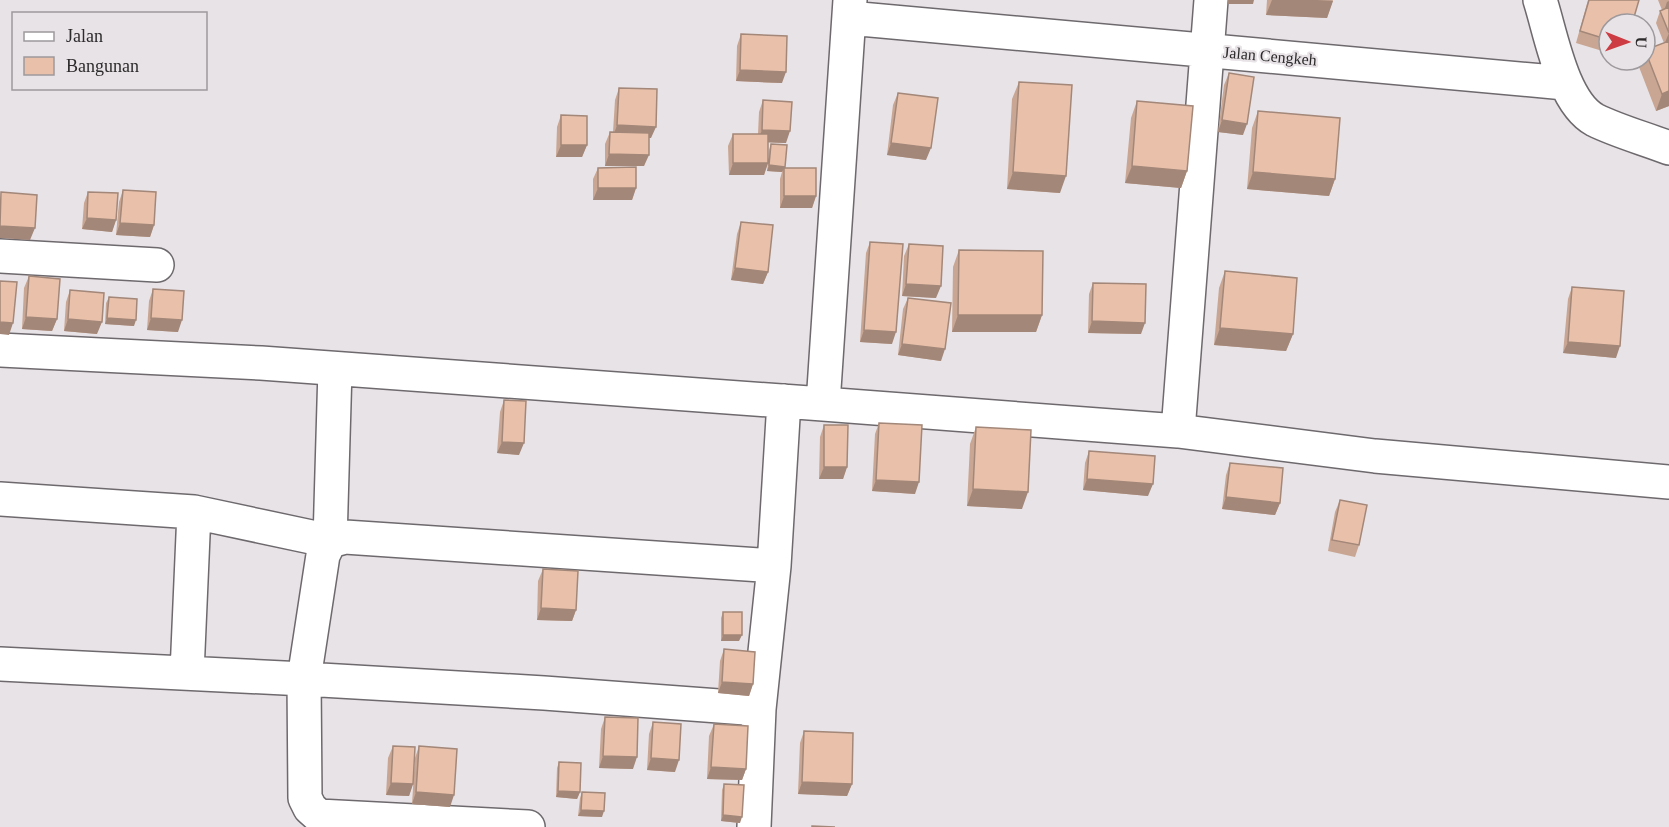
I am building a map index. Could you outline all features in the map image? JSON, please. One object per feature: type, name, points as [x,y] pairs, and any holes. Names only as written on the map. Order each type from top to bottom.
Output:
[{"type":"street","points":[[1178,431],[1212,0]]},
{"type":"street","points":[[1540,0],[1565,83],[1578,106],[1595,120],[1669,147]]},
{"type":"street","points":[[823,404],[850,9]]},
{"type":"street","name":"Jalan Cengkeh","points":[[850,9],[1208,50],[1565,83]]},
{"type":"street","points":[[0,256],[157,265]]},
{"type":"street","points":[[0,350],[335,369],[1178,431],[1375,456],[1669,482]]},
{"type":"street","points":[[335,369],[330,541],[321,564],[304,679],[305,798],[310,808],[319,816],[528,827]]},
{"type":"street","points":[[754,827],[759,709],[774,566],[784,401]]},
{"type":"street","points":[[0,499],[195,512],[330,541],[345,537],[367,538],[774,566]]},
{"type":"street","points":[[188,673],[195,512]]},
{"type":"street","points":[[0,664],[544,693],[759,709]]},
{"type":"building","points":[[1589,0],[1639,0],[1636,12],[1597,12],[1597,36],[1580,31]]},
{"type":"building","points":[[1669,7],[1669,33],[1660,11]]},
{"type":"building","points":[[741,34],[787,36],[786,72],[740,70]]},
{"type":"building","points":[[1669,41],[1669,91],[1662,94],[1654,72],[1657,72],[1657,46]]},
{"type":"building","points":[[1229,73],[1254,77],[1247,124],[1222,120]]},
{"type":"building","points":[[1019,82],[1072,85],[1066,176],[1013,172]]},
{"type":"building","points":[[619,88],[657,89],[656,127],[617,125]]},
{"type":"building","points":[[898,93],[938,98],[931,148],[891,143]]},
{"type":"building","points":[[763,100],[792,102],[790,131],[762,130]]},
{"type":"building","points":[[1137,101],[1193,106],[1187,171],[1132,166]]},
{"type":"building","points":[[1258,111],[1340,118],[1335,179],[1253,172]]},
{"type":"building","points":[[561,115],[587,116],[587,145],[561,145]]},
{"type":"building","points":[[610,132],[649,133],[649,155],[609,154]]},
{"type":"building","points":[[733,134],[768,134],[768,163],[733,163]]},
{"type":"building","points":[[771,144],[787,145],[785,167],[769,165]]},
{"type":"building","points":[[636,167],[636,188],[598,188],[598,168]]},
{"type":"building","points":[[784,168],[816,168],[816,196],[784,196]]},
{"type":"building","points":[[123,190],[156,192],[154,225],[120,223]]},
{"type":"building","points":[[1,192],[37,195],[35,228],[0,226]]},
{"type":"building","points":[[88,192],[118,193],[116,220],[87,218]]},
{"type":"building","points":[[741,222],[773,225],[768,272],[735,268]]},
{"type":"building","points":[[870,242],[903,244],[896,332],[864,330]]},
{"type":"building","points":[[909,244],[943,246],[941,286],[906,284]]},
{"type":"building","points":[[959,250],[1043,251],[1042,315],[958,315]]},
{"type":"building","points":[[1225,271],[1297,278],[1293,334],[1220,328]]},
{"type":"building","points":[[29,276],[60,279],[57,319],[26,317]]},
{"type":"building","points":[[0,281],[17,282],[13,323],[0,322]]},
{"type":"building","points":[[1093,283],[1146,284],[1145,323],[1092,321]]},
{"type":"building","points":[[1572,287],[1624,291],[1620,346],[1568,342]]},
{"type":"building","points":[[153,289],[184,291],[182,320],[151,318]]},
{"type":"building","points":[[70,290],[104,293],[102,322],[68,319]]},
{"type":"building","points":[[109,297],[137,299],[136,320],[107,318]]},
{"type":"building","points":[[908,298],[951,303],[945,349],[902,344]]},
{"type":"building","points":[[504,400],[526,401],[524,443],[502,442]]},
{"type":"building","points":[[879,423],[922,425],[919,482],[876,480]]},
{"type":"building","points":[[824,425],[848,425],[847,467],[824,467]]},
{"type":"building","points":[[976,427],[1031,430],[1028,492],[973,489]]},
{"type":"building","points":[[1089,451],[1155,456],[1153,484],[1087,479]]},
{"type":"building","points":[[1230,463],[1283,468],[1280,503],[1226,497]]},
{"type":"building","points":[[1340,500],[1367,505],[1359,545],[1332,540]]},
{"type":"building","points":[[543,569],[578,571],[576,610],[541,608]]},
{"type":"building","points":[[723,612],[742,612],[742,635],[723,635]]},
{"type":"building","points":[[724,649],[755,652],[753,684],[722,682]]},
{"type":"building","points":[[605,717],[638,718],[637,757],[603,756]]},
{"type":"building","points":[[653,722],[681,724],[679,760],[651,758]]},
{"type":"building","points":[[714,724],[748,726],[746,769],[711,767]]},
{"type":"building","points":[[804,731],[853,733],[852,784],[802,782]]},
{"type":"building","points":[[393,746],[415,747],[413,784],[391,783]]},
{"type":"building","points":[[419,746],[457,749],[454,795],[416,792]]},
{"type":"building","points":[[559,762],[581,763],[580,792],[558,791]]},
{"type":"building","points":[[724,784],[744,785],[742,817],[723,815]]},
{"type":"building","points":[[582,792],[605,793],[604,811],[581,810]]}]
